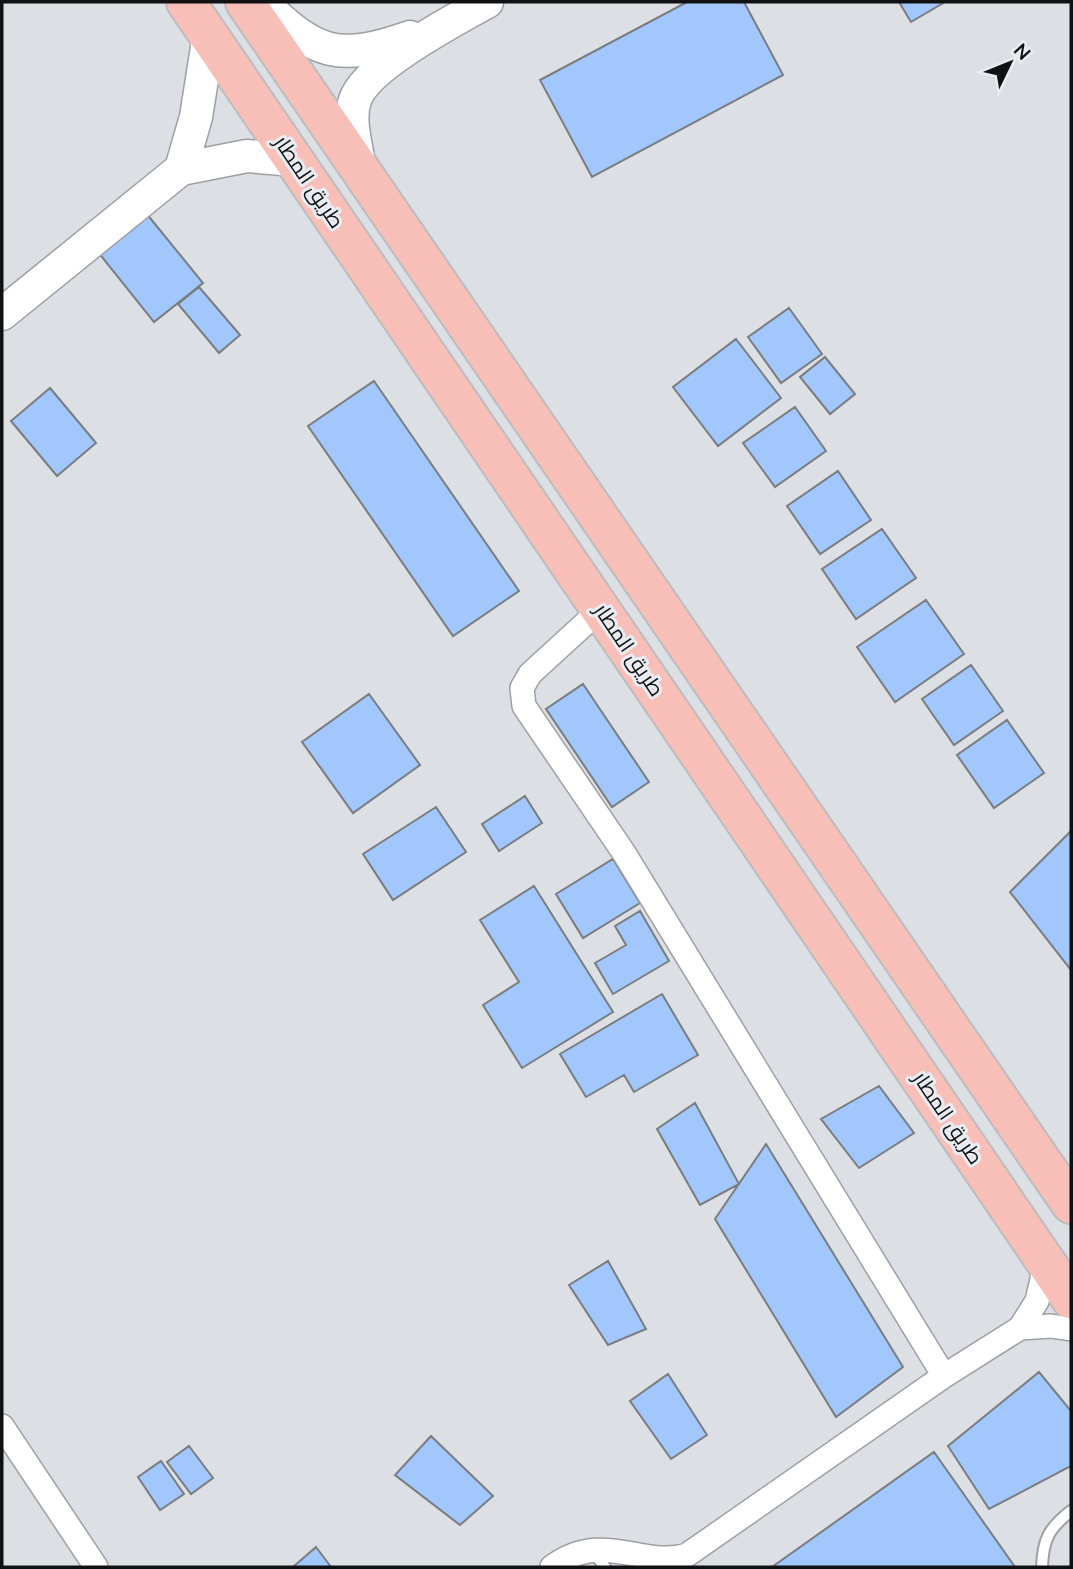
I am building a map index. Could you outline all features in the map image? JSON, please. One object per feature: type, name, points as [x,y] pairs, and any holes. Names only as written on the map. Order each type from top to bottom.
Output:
[{"type":"highway","name":"طريق المطار","points":[[186,2],[1071,1299]]},
{"type":"highway","points":[[245,2],[1071,1204]]},
{"type":"street","points":[[262,2],[307,41],[338,52],[374,50],[442,26]]},
{"type":"street","points":[[360,169],[352,116],[361,88],[379,70],[442,26],[487,2]]},
{"type":"street","points":[[181,169],[196,117],[208,35]]},
{"type":"street","points":[[2,314],[181,169],[247,156],[294,160]]},
{"type":"street","points":[[601,609],[530,674],[522,688],[524,706],[624,853],[944,1376]]},
{"type":"street","points":[[552,1567],[563,1559],[599,1559],[630,1553],[658,1560],[676,1560],[687,1555],[944,1376],[1020,1328],[1037,1301],[1046,1262]]},
{"type":"street","points":[[1020,1328],[1051,1326],[1071,1329]]},
{"type":"street","points":[[2,1426],[96,1567]]},
{"type":"lane","points":[[1042,1567],[1042,1543],[1051,1526],[1071,1511]]},
{"type":"building","points":[[687,2],[744,2],[783,75],[592,177],[540,80]]},
{"type":"building","points":[[899,2],[945,2],[911,22]]},
{"type":"building","points":[[146,213],[203,283],[154,322],[98,252]]},
{"type":"building","points":[[199,287],[240,335],[219,353],[178,304]]},
{"type":"building","points":[[789,308],[822,354],[781,383],[748,337]]},
{"type":"building","points":[[736,339],[781,398],[718,446],[673,387]]},
{"type":"building","points":[[825,357],[855,394],[830,414],[800,377]]},
{"type":"building","points":[[374,381],[519,591],[453,636],[308,426]]},
{"type":"building","points":[[50,388],[96,443],[57,476],[11,421]]},
{"type":"building","points":[[795,407],[826,451],[775,487],[743,443]]},
{"type":"building","points":[[838,471],[871,520],[820,554],[787,506]]},
{"type":"building","points":[[882,529],[916,578],[856,619],[822,569]]},
{"type":"building","points":[[926,600],[964,654],[895,702],[857,647]]},
{"type":"building","points":[[971,665],[1003,711],[954,745],[922,699]]},
{"type":"building","points":[[583,684],[649,782],[612,807],[546,709]]},
{"type":"building","points":[[369,694],[420,765],[353,813],[302,742]]},
{"type":"building","points":[[1007,720],[1044,773],[994,808],[957,755]]},
{"type":"building","points":[[525,796],[542,823],[499,851],[482,824]]},
{"type":"building","points":[[436,807],[466,852],[393,900],[363,854]]},
{"type":"building","points":[[1071,831],[1071,970],[1010,892]]},
{"type":"building","points":[[613,859],[640,903],[583,938],[556,894]]},
{"type":"building","points":[[534,886],[613,1012],[522,1068],[483,1005],[519,982],[480,920]]},
{"type":"building","points":[[640,911],[669,961],[613,994],[595,963],[626,945],[615,926]]},
{"type":"building","points":[[662,994],[698,1055],[634,1092],[624,1075],[586,1097],[560,1054]]},
{"type":"building","points":[[879,1086],[914,1133],[859,1168],[821,1119]]},
{"type":"building","points":[[695,1103],[739,1184],[700,1205],[657,1129]]},
{"type":"building","points":[[766,1144],[903,1367],[836,1417],[715,1219]]},
{"type":"building","points":[[608,1261],[646,1329],[608,1345],[569,1285]]},
{"type":"building","points":[[1039,1372],[1071,1411],[1071,1466],[989,1509],[948,1446]]},
{"type":"building","points":[[668,1374],[707,1435],[671,1459],[630,1401]]},
{"type":"building","points":[[431,1436],[493,1496],[460,1525],[395,1475]]},
{"type":"building","points":[[189,1446],[213,1478],[191,1494],[167,1462]]},
{"type":"building","points":[[934,1452],[1015,1567],[772,1567]]},
{"type":"building","points":[[161,1461],[184,1494],[160,1510],[138,1477]]},
{"type":"building","points":[[316,1547],[331,1567],[293,1567]]}]
